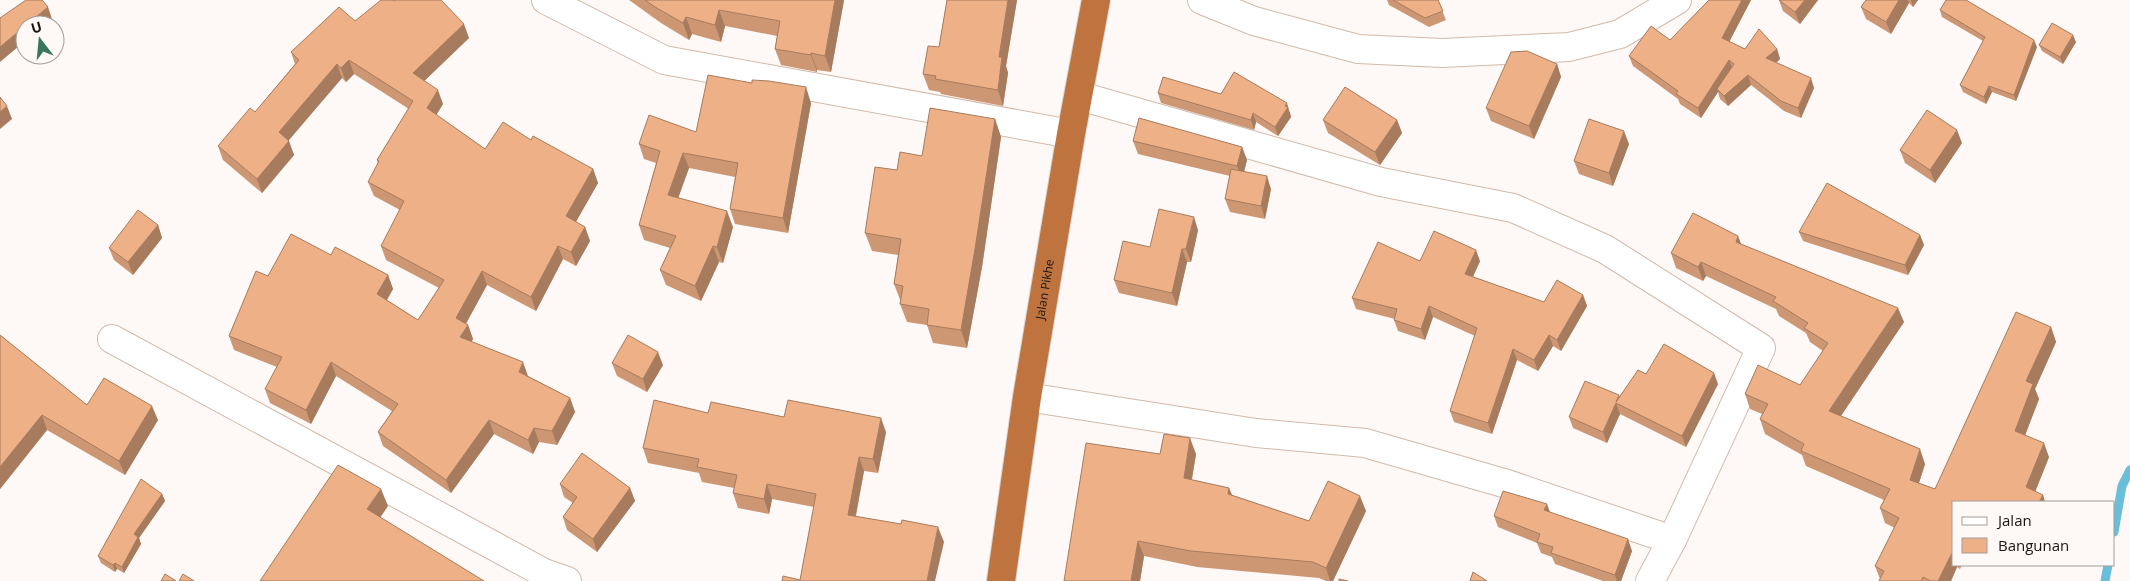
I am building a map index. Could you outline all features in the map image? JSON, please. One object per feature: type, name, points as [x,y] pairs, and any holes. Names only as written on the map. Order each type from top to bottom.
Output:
[{"type":"highway","name":"Jalan Pikhe","points":[[1001,581],[1027,397],[1071,134],[1080,96],[1096,0]]},
{"type":"street","points":[[546,0],[664,60],[1071,134]]},
{"type":"street","points":[[1202,0],[1254,21],[1358,49],[1442,53],[1569,47],[1620,34],[1677,0]]},
{"type":"street","points":[[1080,96],[1381,182],[1513,208],[1605,249],[1761,348],[1672,540],[1650,581]]},
{"type":"street","points":[[112,339],[551,578]]},
{"type":"street","points":[[1027,397],[1256,433],[1365,443],[1507,484],[1672,540]]},
{"type":"building","points":[[26,0],[42,0],[48,7],[38,15],[15,15],[15,34],[0,47],[0,18]]},
{"type":"building","points":[[381,0],[441,0],[464,24],[413,73],[438,90],[427,108],[485,149],[503,122],[531,140],[533,136],[593,169],[566,216],[585,227],[571,252],[558,246],[531,297],[482,271],[456,318],[468,325],[460,337],[523,362],[519,372],[570,398],[552,431],[534,428],[528,440],[489,420],[446,480],[378,432],[398,404],[331,362],[306,410],[265,389],[282,357],[229,336],[256,271],[268,276],[291,234],[331,255],[335,247],[388,275],[377,294],[418,320],[444,280],[381,246],[404,201],[368,182],[379,161],[377,160],[413,101],[349,60],[341,68],[337,64],[279,132],[289,141],[257,179],[218,146],[250,108],[255,112],[299,60],[291,52],[339,7],[355,21]]},
{"type":"building","points":[[645,0],[835,0],[825,56],[775,49],[780,21],[719,10],[715,25],[686,17],[683,23]]},
{"type":"building","points":[[947,0],[1008,0],[999,57],[1002,57],[998,90],[935,79],[936,76],[923,74],[928,46],[939,47]]},
{"type":"building","points":[[1393,0],[1438,0],[1443,11],[1425,18]]},
{"type":"building","points":[[1709,0],[1742,0],[1722,38],[1745,49],[1759,29],[1777,49],[1766,58],[1811,78],[1798,108],[1781,101],[1748,75],[1724,96],[1717,89],[1734,64],[1729,60],[1698,108],[1676,94],[1678,91],[1629,56],[1651,26],[1670,40]]},
{"type":"building","points":[[1779,0],[1805,0],[1795,12]]},
{"type":"building","points":[[1866,0],[1899,0],[1886,22],[1861,7]]},
{"type":"building","points":[[1946,0],[1966,0],[2034,40],[2014,95],[1989,86],[1984,97],[1960,85],[1985,37],[1940,10]]},
{"type":"building","points":[[2052,23],[2073,35],[2060,57],[2039,45]]},
{"type":"building","points":[[1527,51],[1557,64],[1529,126],[1486,108],[1511,52]]},
{"type":"building","points":[[1234,72],[1287,103],[1285,106],[1288,107],[1275,127],[1253,113],[1251,120],[1158,93],[1163,77],[1221,94]]},
{"type":"building","points":[[708,75],[752,83],[752,80],[769,81],[806,87],[783,218],[730,209],[738,163],[683,153],[668,195],[727,211],[717,247],[713,246],[695,286],[660,270],[676,236],[639,225],[660,151],[639,144],[649,115],[696,132]]},
{"type":"building","points":[[1345,87],[1397,120],[1375,152],[1323,120]]},
{"type":"building","points":[[0,97],[7,106],[0,112]]},
{"type":"building","points":[[930,108],[995,119],[961,330],[927,325],[929,309],[900,304],[903,286],[894,284],[901,239],[865,233],[875,167],[897,170],[900,152],[922,156]]},
{"type":"building","points":[[1927,110],[1957,130],[1930,170],[1900,150]]},
{"type":"building","points":[[1139,118],[1242,147],[1237,166],[1133,141]]},
{"type":"building","points":[[1589,119],[1624,131],[1609,173],[1574,161]]},
{"type":"building","points":[[1231,169],[1267,176],[1261,206],[1225,199]]},
{"type":"building","points":[[1827,183],[1920,235],[1905,265],[1799,232]]},
{"type":"building","points":[[1159,209],[1194,217],[1186,249],[1182,249],[1172,293],[1114,280],[1123,241],[1150,247]]},
{"type":"building","points":[[138,210],[158,225],[128,262],[109,248]]},
{"type":"building","points":[[1693,213],[1738,236],[1736,242],[1898,308],[1829,411],[1920,449],[1910,480],[1935,489],[2016,312],[2051,327],[2026,381],[2033,384],[2015,431],[2044,443],[2026,487],[2043,495],[2040,501],[1952,501],[1952,553],[1938,581],[1931,581],[1923,577],[1921,581],[1879,581],[1884,571],[1875,566],[1899,518],[1880,508],[1890,489],[1801,451],[1804,444],[1760,419],[1768,404],[1745,394],[1758,365],[1800,385],[1828,343],[1804,328],[1808,323],[1773,301],[1776,297],[1701,262],[1698,267],[1671,253]]},
{"type":"building","points":[[1434,231],[1476,250],[1465,274],[1544,302],[1557,280],[1583,295],[1557,340],[1549,335],[1534,360],[1513,349],[1488,423],[1450,411],[1477,328],[1429,306],[1421,329],[1394,320],[1397,309],[1352,298],[1378,242],[1420,261]]},
{"type":"building","points":[[0,335],[87,405],[104,378],[152,406],[119,461],[42,415],[0,467]]},
{"type":"building","points":[[628,335],[658,352],[643,379],[612,363]]},
{"type":"building","points":[[1664,344],[1714,373],[1682,436],[1616,403],[1603,432],[1569,417],[1585,381],[1619,395],[1616,402],[1638,370],[1646,374]]},
{"type":"building","points":[[654,400],[708,413],[711,402],[784,417],[788,400],[881,418],[873,459],[859,457],[848,515],[901,524],[902,520],[938,527],[927,581],[782,581],[783,576],[800,580],[816,494],[767,484],[764,499],[733,493],[737,475],[697,467],[699,459],[643,448]]},
{"type":"building","points":[[1164,434],[1190,438],[1184,478],[1229,488],[1228,494],[1309,521],[1328,481],[1360,496],[1326,568],[1313,562],[1191,551],[1138,541],[1131,581],[1064,581],[1086,443],[1160,454]]},
{"type":"building","points":[[582,453],[630,488],[593,539],[563,517],[577,497],[560,484]]},
{"type":"building","points":[[338,465],[381,489],[367,509],[484,581],[260,581]]},
{"type":"building","points":[[141,479],[162,494],[134,534],[138,537],[122,567],[115,563],[113,565],[98,556]]},
{"type":"building","points":[[1503,491],[1547,504],[1544,510],[1628,539],[1615,575],[1551,553],[1553,547],[1537,542],[1540,534],[1494,516]]},
{"type":"building","points":[[1473,572],[1487,581],[1470,581]]},
{"type":"building","points":[[165,574],[176,581],[161,581]]},
{"type":"building","points":[[183,574],[194,581],[179,581]]},
{"type":"waterway","points":[[2115,526],[2122,486],[2130,470]]},
{"type":"waterway","points":[[2105,581],[2108,566]]}]
